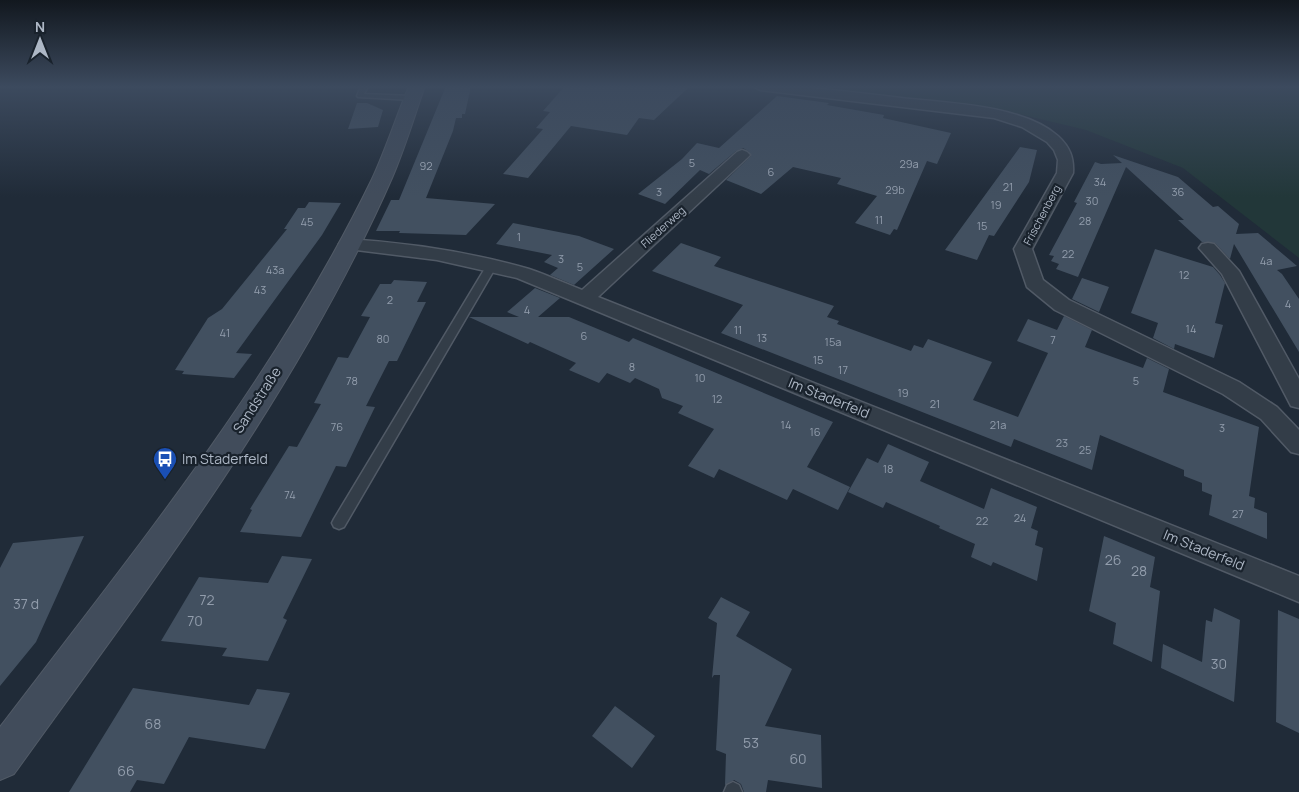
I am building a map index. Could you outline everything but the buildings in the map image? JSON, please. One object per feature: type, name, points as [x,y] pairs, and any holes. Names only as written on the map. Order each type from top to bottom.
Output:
[{"type":"street","name":"Sandstraße","points":[[0,760],[204,481],[306,324],[381,179],[402,123]]},
{"type":"street","name":"Frischenberg","points":[[1025,123],[1052,139],[1063,151],[1068,164],[1065,173],[1023,249],[1034,283],[1062,304],[1120,335],[1231,388],[1269,413],[1299,445]]},
{"type":"street","name":"Fliederweg","points":[[584,299],[742,155]]},
{"type":"street","name":"Im Staderfeld","points":[[348,244],[382,246],[492,265],[524,274],[1299,589]]},
{"type":"street","points":[[1208,248],[1230,271],[1299,400]]},
{"type":"lane","points":[[338,523],[492,265]]},
{"type":"green space","points":[[1057,123],[1299,123],[1299,258],[1183,168],[1086,130]]},
{"type":"place","name":"Im Staderfeld","points":[[165,480]]}]
